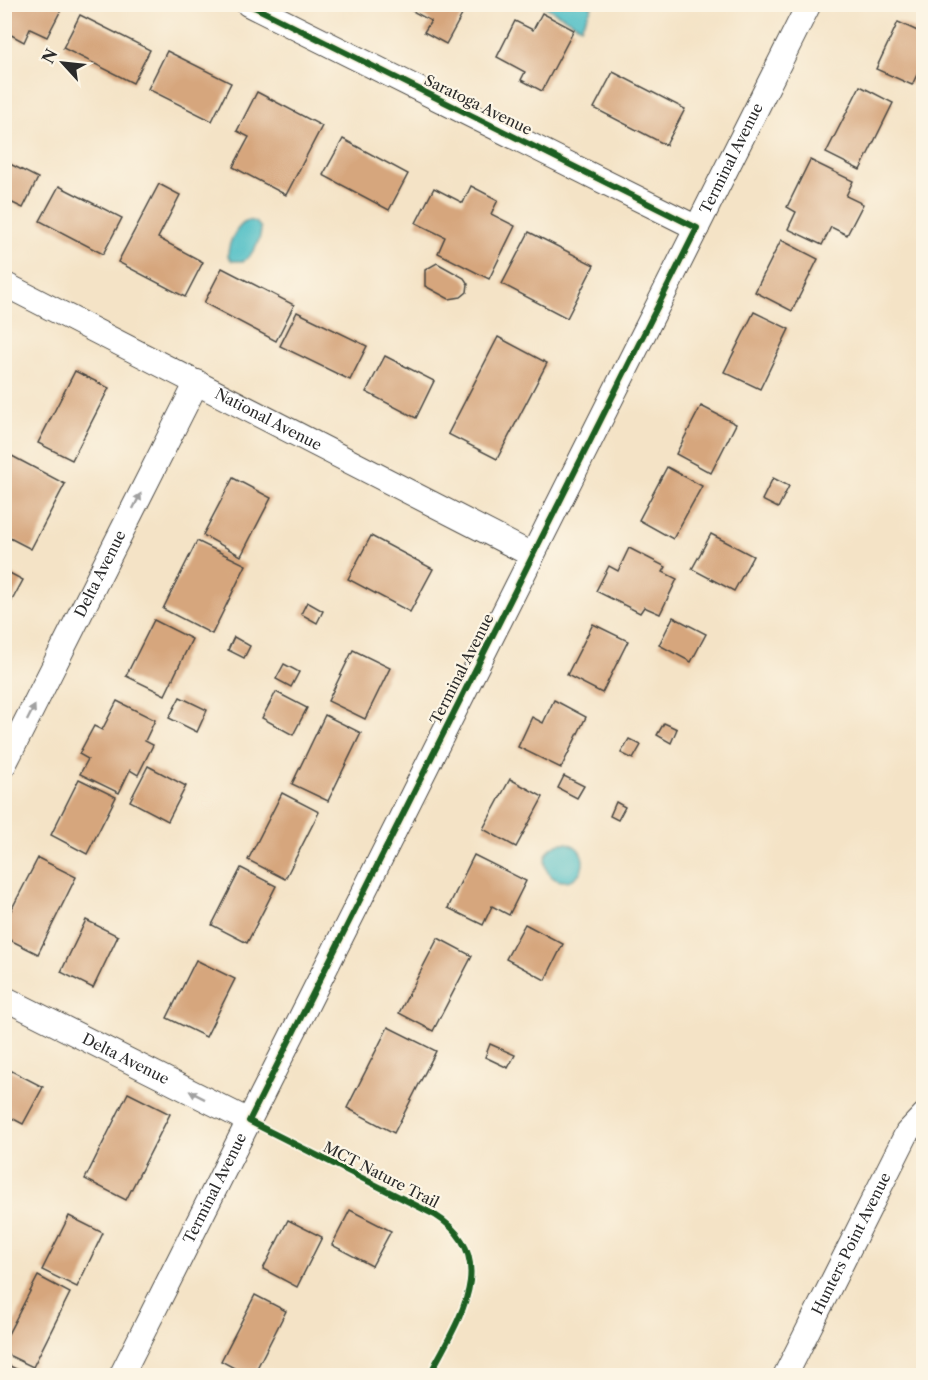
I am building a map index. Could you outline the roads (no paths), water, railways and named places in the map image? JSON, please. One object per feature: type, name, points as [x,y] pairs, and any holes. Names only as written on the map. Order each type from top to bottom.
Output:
[{"type":"street","name":"Saratoga Avenue","points":[[248,4],[697,228]]},
{"type":"street","name":"Terminal Avenue","points":[[121,1376],[809,4]]},
{"type":"street","name":"National Avenue","points":[[4,284],[532,555]]},
{"type":"street","name":"Delta Avenue","points":[[4,765],[196,382]]},
{"type":"street","name":"Delta Avenue","points":[[4,998],[249,1121]]},
{"type":"street","name":"Hunters Point Avenue","points":[[785,1376],[907,1133],[924,1115]]},
{"type":"water","points":[[588,4],[592,7],[581,27],[542,5]]},
{"type":"water","points":[[249,220],[256,222],[261,228],[258,242],[244,261],[232,261],[228,256],[231,240],[237,230]]},
{"type":"water","points":[[564,843],[577,849],[583,862],[577,875],[564,881],[551,875],[545,862],[551,849]]}]
